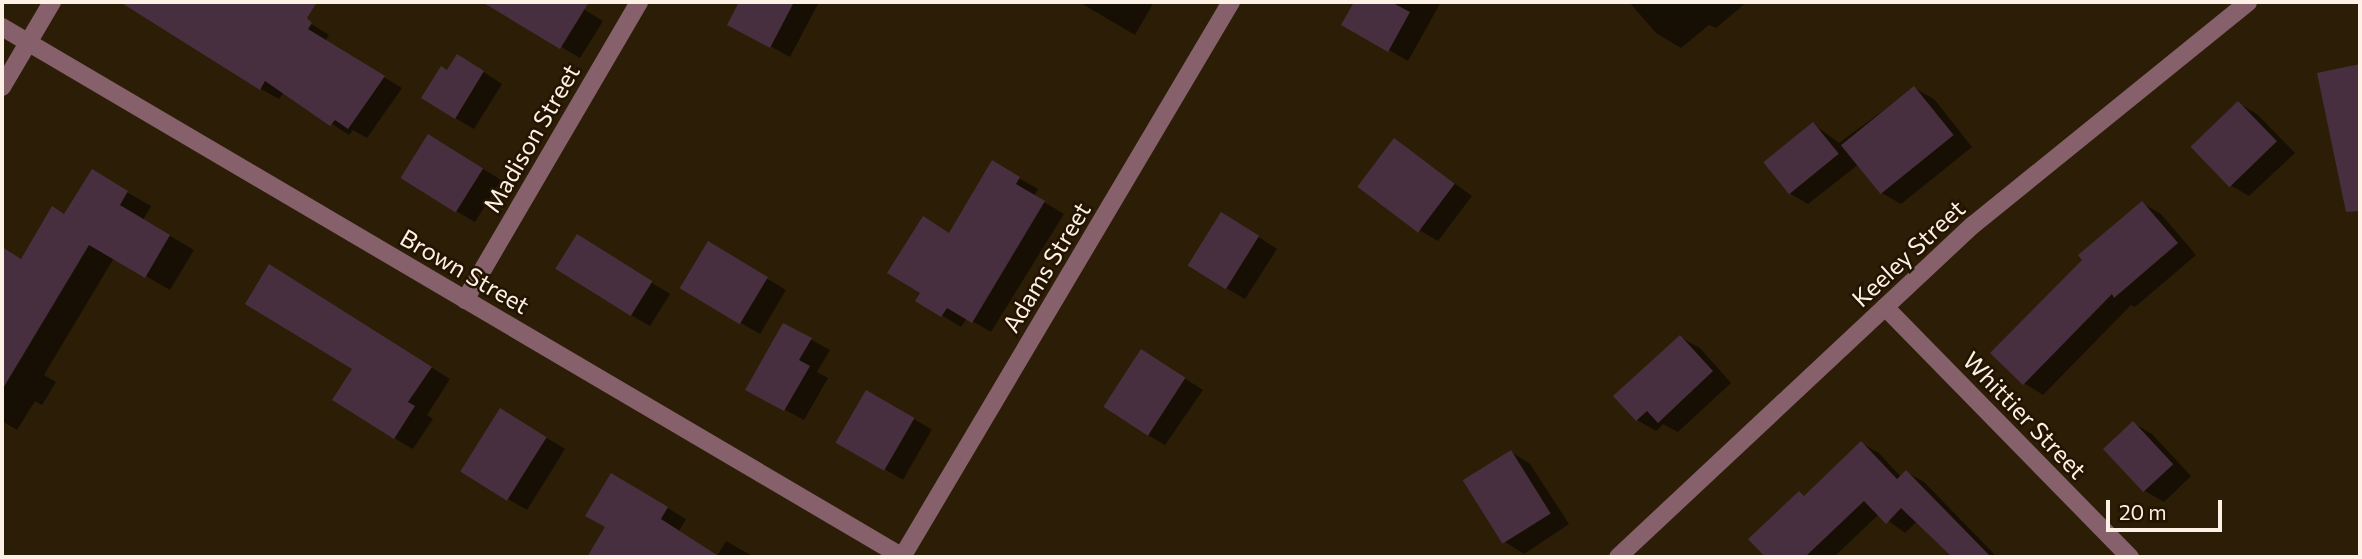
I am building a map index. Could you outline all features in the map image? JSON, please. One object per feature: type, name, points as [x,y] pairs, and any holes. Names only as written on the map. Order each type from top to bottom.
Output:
[{"type":"street","points":[[2,87],[52,2]]},
{"type":"street","name":"Madison Street","points":[[465,300],[639,2]]},
{"type":"street","name":"Adams Street","points":[[903,557],[1231,2]]},
{"type":"street","name":"Keeley Street","points":[[1618,557],[1973,225],[2248,2]]},
{"type":"street","name":"Brown Street","points":[[2,27],[903,557]]},
{"type":"street","name":"Whittier Street","points":[[1885,307],[2130,557]]},
{"type":"building","points":[[120,2],[317,2],[307,18],[312,23],[308,29],[385,76],[348,129],[335,120],[330,126],[265,81],[260,90]]},
{"type":"building","points":[[482,2],[589,2],[560,49]]},
{"type":"building","points":[[739,2],[794,2],[770,48],[727,25]]},
{"type":"building","points":[[1354,2],[1391,2],[1410,12],[1388,52],[1341,25]]},
{"type":"building","points":[[457,54],[484,71],[455,119],[421,98],[441,66],[447,70]]},
{"type":"building","points":[[2360,64],[2360,211],[2346,212],[2317,73]]},
{"type":"building","points":[[1914,86],[1954,135],[1881,194],[1841,145]]},
{"type":"building","points":[[2238,101],[2277,141],[2229,187],[2191,147]]},
{"type":"building","points":[[1813,122],[1839,154],[1789,194],[1763,162]]},
{"type":"building","points":[[428,134],[483,168],[456,213],[400,178]]},
{"type":"building","points":[[1394,138],[1455,184],[1418,232],[1357,187]]},
{"type":"building","points":[[992,160],[1020,177],[1016,184],[1045,201],[972,323],[947,308],[941,317],[915,301],[920,293],[887,273],[923,216],[949,233]]},
{"type":"building","points":[[92,169],[128,191],[120,205],[170,235],[145,278],[89,245],[2,390],[2,247],[21,259],[52,206],[64,214]]},
{"type":"building","points":[[2142,201],[2178,243],[2114,298],[2112,294],[2023,385],[1990,353],[2082,260],[2078,255]]},
{"type":"building","points":[[1221,212],[1259,236],[1226,289],[1188,265]]},
{"type":"building","points":[[577,234],[652,281],[631,316],[555,269]]},
{"type":"building","points":[[708,241],[768,277],[740,324],[680,288]]},
{"type":"building","points":[[269,264],[432,367],[408,402],[415,406],[394,439],[332,400],[352,369],[245,304]]},
{"type":"building","points":[[783,323],[812,338],[799,360],[810,366],[784,411],[745,390]]},
{"type":"building","points":[[1680,335],[1713,371],[1658,423],[1647,411],[1636,421],[1613,396]]},
{"type":"building","points":[[1141,349],[1185,378],[1148,436],[1103,407]]},
{"type":"building","points":[[866,390],[914,418],[884,471],[836,443]]},
{"type":"building","points":[[500,408],[547,437],[507,501],[460,472]]},
{"type":"building","points":[[2133,421],[2173,464],[2143,492],[2103,449]]},
{"type":"building","points":[[1861,441],[1897,479],[1906,470],[1991,557],[1952,557],[1901,508],[1886,524],[1864,501],[1805,557],[1765,557],[1748,539],[1799,491],[1804,496]]},
{"type":"building","points":[[1511,450],[1551,514],[1502,544],[1463,480]]},
{"type":"building","points":[[611,473],[668,507],[661,519],[720,557],[587,557],[605,527],[585,516]]}]
